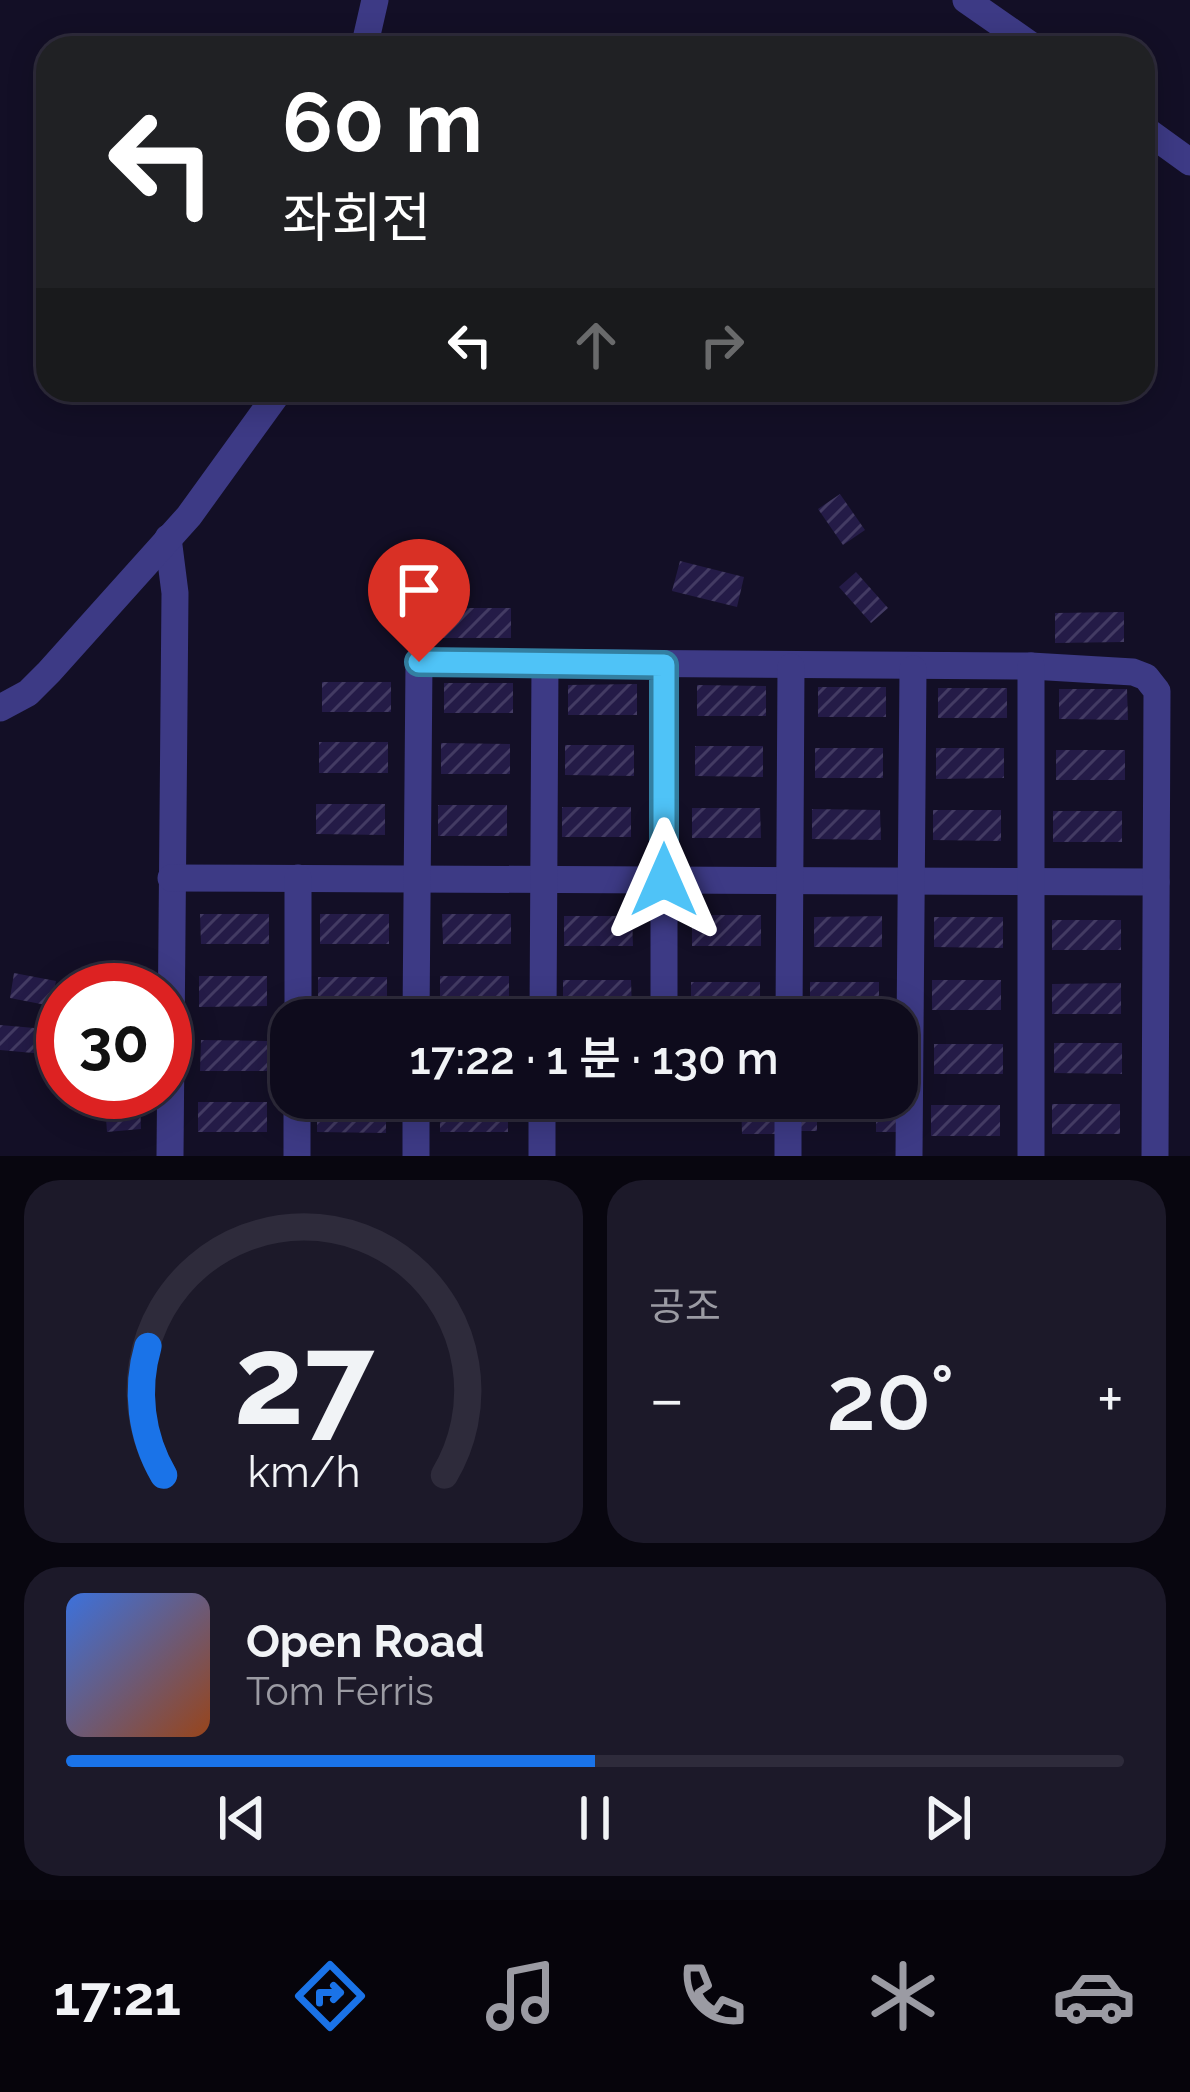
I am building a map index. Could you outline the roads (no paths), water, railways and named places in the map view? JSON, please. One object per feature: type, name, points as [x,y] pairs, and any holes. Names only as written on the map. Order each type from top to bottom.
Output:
[{"type":"street","points":[[367,36],[376,0]]},
{"type":"street","points":[[966,0],[1018,36]]},
{"type":"street","points":[[1155,137],[1190,162]]},
{"type":"street","points":[[0,708],[28,693],[50,672],[168,538],[271,402]]},
{"type":"street","points":[[168,538],[175,593],[170,1156]]},
{"type":"street","points":[[416,999],[419,662],[1031,666],[1133,671],[1146,677],[1156,691],[1155,1156]]},
{"type":"street","points":[[543,999],[545,663]]},
{"type":"street","points":[[664,665],[664,999]]},
{"type":"street","points":[[1030,1156],[1031,666]]},
{"type":"street","points":[[789,999],[790,667]]},
{"type":"street","points":[[909,1156],[913,668]]},
{"type":"street","points":[[171,878],[1156,882]]},
{"type":"street","points":[[298,878],[298,999]]},
{"type":"street","points":[[297,1119],[297,1156]]},
{"type":"street","points":[[416,1119],[416,1156]]},
{"type":"street","points":[[542,1119],[542,1156]]},
{"type":"street","points":[[788,1119],[788,1156]]}]
